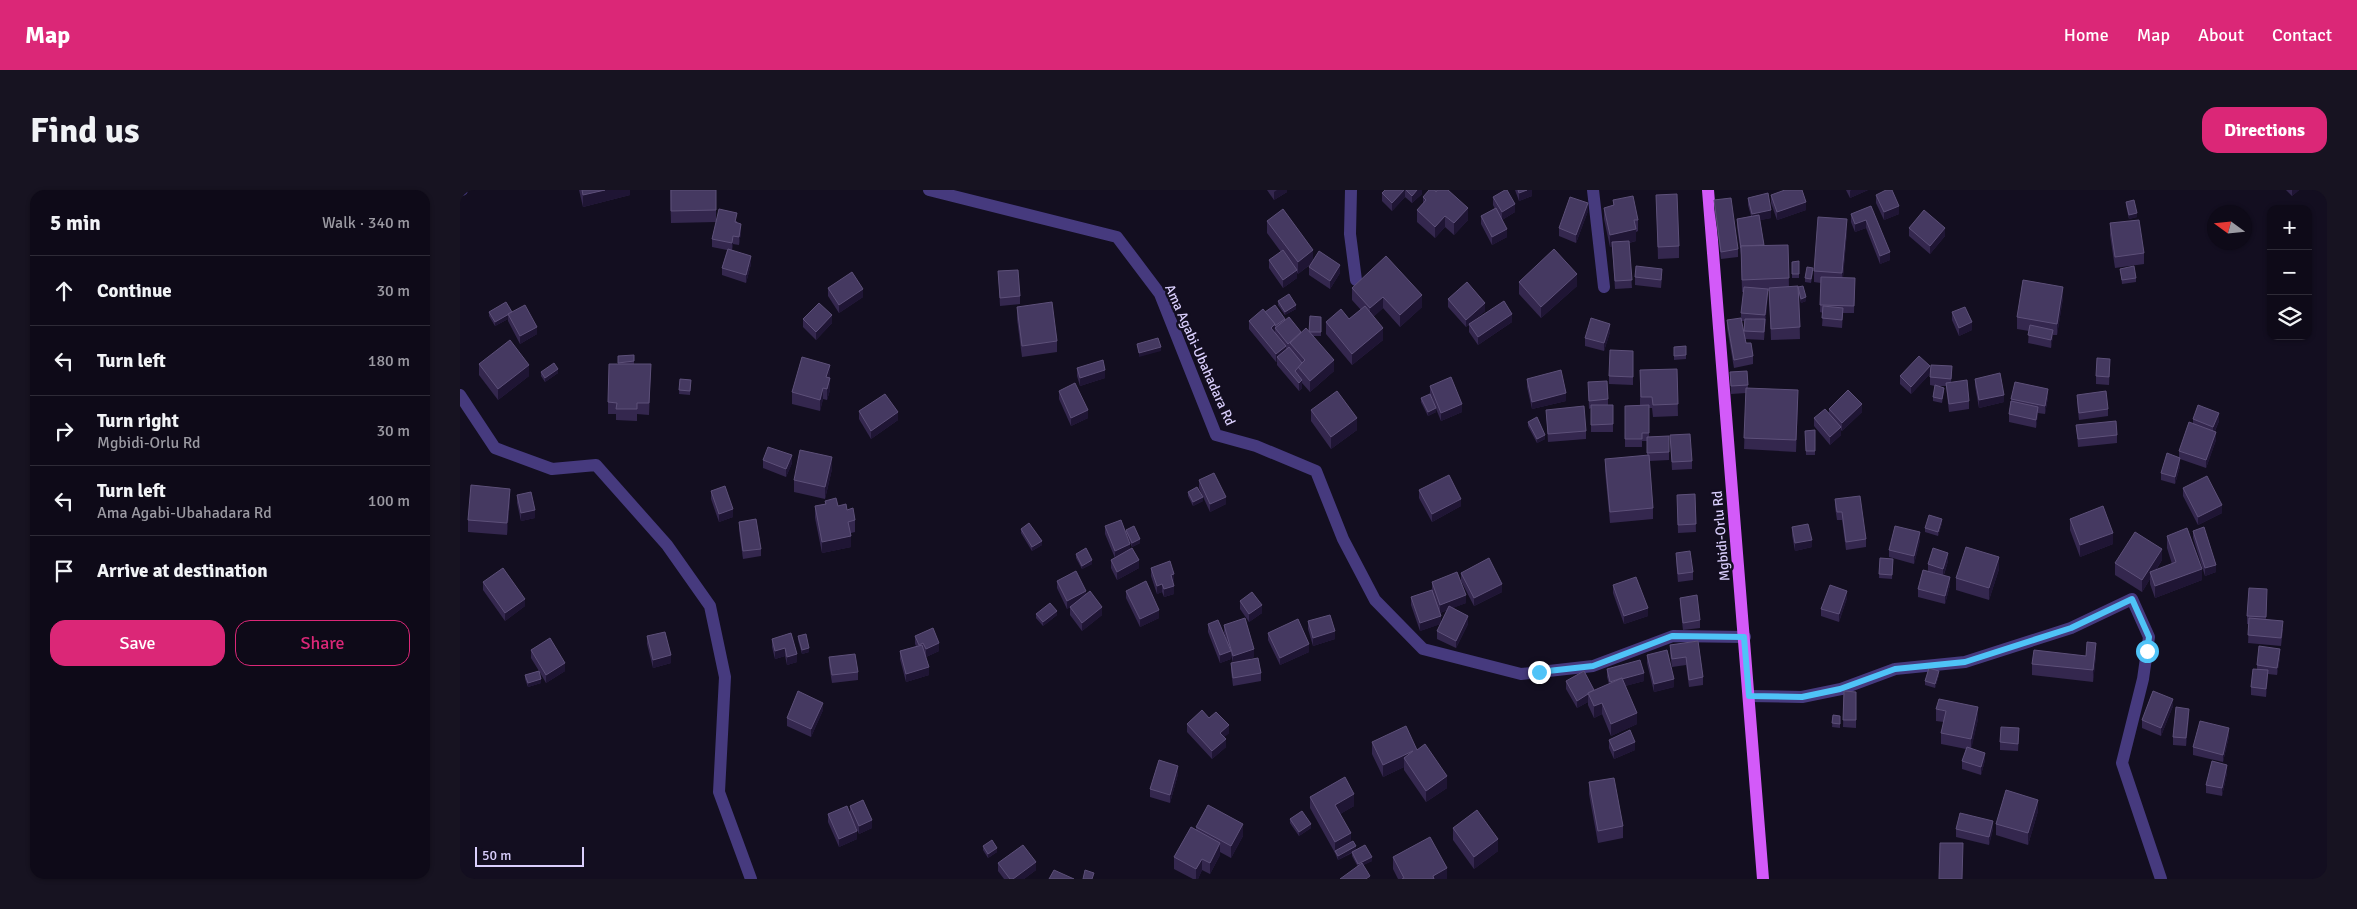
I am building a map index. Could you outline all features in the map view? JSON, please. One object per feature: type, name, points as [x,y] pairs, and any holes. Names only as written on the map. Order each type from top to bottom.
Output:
[{"type":"main road","name":"Mgbidi-Orlu Rd","points":[[1708,190],[1763,879]]},
{"type":"street","name":"Ama Agabi-Ubahadara Rd","points":[[929,190],[1117,237],[1160,294],[1216,435],[1256,446],[1316,471],[1343,540],[1375,600],[1423,649],[1521,674],[1593,666],[1672,636],[1744,637]]},
{"type":"street","points":[[1351,190],[1350,234],[1356,280]]},
{"type":"street","points":[[1593,190],[1604,287]]},
{"type":"street","points":[[460,395],[495,448],[552,469],[596,465],[667,545],[710,606],[725,677],[719,792],[751,879]]},
{"type":"street","points":[[1749,696],[1802,697],[1840,689],[1895,669],[1965,662],[2071,628],[2132,599],[2149,637],[2143,679],[2122,763],[2160,879]]},
{"type":"building","points":[[582,190],[605,190],[583,195]]},
{"type":"building","points":[[671,190],[716,190],[716,210],[671,211]]},
{"type":"building","points":[[1385,190],[1404,190],[1392,203],[1382,193]]},
{"type":"building","points":[[1406,190],[1417,190],[1412,196]]},
{"type":"building","points":[[1429,190],[1435,190],[1436,192],[1437,190],[1448,190],[1468,208],[1454,223],[1445,216],[1435,227],[1417,210],[1426,200],[1423,197]]},
{"type":"building","points":[[1507,190],[1515,204],[1502,212],[1493,197]]},
{"type":"building","points":[[1785,190],[1802,190],[1806,202],[1777,212],[1771,195]]},
{"type":"building","points":[[1886,190],[1892,190],[1899,206],[1884,212],[1876,195]]},
{"type":"building","points":[[1768,193],[1771,210],[1752,214],[1748,198]]},
{"type":"building","points":[[1677,194],[1679,246],[1658,247],[1656,195]]},
{"type":"building","points":[[1633,196],[1638,220],[1634,220],[1636,229],[1610,235],[1604,208],[1614,205],[1613,200]]},
{"type":"building","points":[[1570,197],[1588,203],[1576,235],[1559,228]]},
{"type":"building","points":[[1731,198],[1738,249],[1721,252],[1714,200]]},
{"type":"building","points":[[2134,200],[2137,213],[2129,215],[2126,202]]},
{"type":"building","points":[[1871,206],[1890,252],[1880,256],[1866,220],[1855,224],[1851,214]]},
{"type":"building","points":[[1496,208],[1507,229],[1492,237],[1481,216]]},
{"type":"building","points":[[719,209],[737,213],[735,222],[741,224],[739,237],[733,236],[732,243],[712,239]]},
{"type":"building","points":[[1283,209],[1313,250],[1298,262],[1267,221]]},
{"type":"building","points":[[1924,210],[1945,228],[1930,246],[1909,228]]},
{"type":"building","points":[[1759,215],[1764,245],[1741,246],[1741,248],[1737,219]]},
{"type":"building","points":[[1818,217],[1847,219],[1842,273],[1814,271]]},
{"type":"building","points":[[2139,220],[2144,253],[2115,257],[2110,223]]},
{"type":"building","points":[[1629,241],[1632,280],[1615,281],[1612,242]]},
{"type":"building","points":[[1788,245],[1789,278],[1742,280],[1741,246]]},
{"type":"building","points":[[728,249],[751,256],[746,275],[722,268]]},
{"type":"building","points":[[1554,249],[1577,274],[1541,307],[1519,282]]},
{"type":"building","points":[[1283,250],[1297,270],[1283,280],[1269,260]]},
{"type":"building","points":[[1319,251],[1340,265],[1330,281],[1309,267]]},
{"type":"building","points":[[1386,256],[1422,295],[1400,315],[1383,297],[1370,308],[1352,288]]},
{"type":"building","points":[[1799,261],[1799,274],[1792,274],[1792,262]]},
{"type":"building","points":[[1636,266],[1662,269],[1661,280],[1635,277]]},
{"type":"building","points":[[2134,266],[2136,278],[2122,280],[2120,269]]},
{"type":"building","points":[[1807,267],[1813,268],[1811,279],[1805,278]]},
{"type":"building","points":[[1018,270],[1020,296],[1000,298],[998,271]]},
{"type":"building","points":[[852,272],[863,289],[839,305],[828,288]]},
{"type":"building","points":[[1821,277],[1855,278],[1854,306],[1820,305]]},
{"type":"building","points":[[2023,280],[2063,287],[2057,324],[2017,317]]},
{"type":"building","points":[[1467,282],[1485,303],[1466,320],[1448,299]]},
{"type":"building","points":[[1798,286],[1800,327],[1771,329],[1769,288]]},
{"type":"building","points":[[1803,286],[1806,297],[1801,299],[1798,287]]},
{"type":"building","points":[[1744,287],[1768,289],[1765,315],[1741,313]]},
{"type":"building","points":[[1289,294],[1296,305],[1285,312],[1278,301]]},
{"type":"building","points":[[1504,301],[1512,314],[1478,337],[1469,324]]},
{"type":"building","points":[[506,302],[512,312],[495,322],[489,312]]},
{"type":"building","points":[[1052,302],[1057,341],[1022,346],[1017,307]]},
{"type":"building","points":[[819,303],[832,315],[816,332],[803,319]]},
{"type":"building","points":[[525,305],[537,327],[520,336],[508,314]]},
{"type":"building","points":[[1275,305],[1285,319],[1275,326],[1265,312]]},
{"type":"building","points":[[1365,306],[1383,328],[1352,354],[1326,322],[1341,309],[1349,319]]},
{"type":"building","points":[[1823,306],[1843,308],[1842,320],[1822,318]]},
{"type":"building","points":[[1965,307],[1972,322],[1959,328],[1952,312]]},
{"type":"building","points":[[1263,309],[1275,324],[1271,328],[1286,346],[1276,354],[1249,321]]},
{"type":"building","points":[[1310,316],[1321,317],[1321,332],[1309,332]]},
{"type":"building","points":[[1289,317],[1301,332],[1288,344],[1275,328]]},
{"type":"building","points":[[1591,318],[1610,324],[1604,343],[1585,338]]},
{"type":"building","points":[[1741,318],[1746,343],[1751,343],[1753,356],[1734,360],[1727,320]]},
{"type":"building","points":[[1745,319],[1765,319],[1764,332],[1744,331]]},
{"type":"building","points":[[2030,325],[2053,330],[2051,340],[2028,335]]},
{"type":"building","points":[[1306,328],[1334,360],[1310,381],[1298,367],[1305,360],[1290,343]]},
{"type":"building","points":[[1158,338],[1161,347],[1139,353],[1137,344]]},
{"type":"building","points":[[510,340],[529,365],[498,389],[479,364]]},
{"type":"building","points":[[1686,346],[1686,355],[1674,356],[1674,347]]},
{"type":"building","points":[[1289,347],[1302,363],[1295,371],[1302,380],[1299,383],[1277,357]]},
{"type":"building","points":[[1610,350],[1633,351],[1633,377],[1609,376]]},
{"type":"building","points":[[634,355],[634,361],[618,363],[618,356]]},
{"type":"building","points":[[1919,356],[1930,366],[1911,387],[1900,376]]},
{"type":"building","points":[[802,357],[830,365],[826,377],[830,378],[827,389],[823,388],[820,400],[792,392]]},
{"type":"building","points":[[2097,358],[2110,359],[2109,377],[2096,376]]},
{"type":"building","points":[[1103,360],[1105,370],[1080,378],[1077,368]]},
{"type":"building","points":[[554,363],[558,369],[545,378],[541,372]]},
{"type":"building","points":[[609,364],[651,364],[649,403],[637,403],[637,409],[616,409],[617,403],[608,402]]},
{"type":"building","points":[[1931,365],[1952,366],[1951,379],[1930,377]]},
{"type":"building","points":[[1677,369],[1678,404],[1653,405],[1652,397],[1641,397],[1640,370]]},
{"type":"building","points":[[1561,370],[1566,393],[1532,402],[1527,379]]},
{"type":"building","points":[[1747,371],[1748,385],[1731,386],[1730,372]]},
{"type":"building","points":[[2000,373],[2004,395],[1979,400],[1975,379]]},
{"type":"building","points":[[1451,377],[1462,404],[1441,413],[1430,386]]},
{"type":"building","points":[[680,379],[691,380],[690,391],[679,390]]},
{"type":"building","points":[[1967,380],[1969,401],[1949,404],[1946,383]]},
{"type":"building","points":[[1607,381],[1608,399],[1589,401],[1588,382]]},
{"type":"building","points":[[2015,382],[2048,389],[2045,406],[2011,399]]},
{"type":"building","points":[[1075,383],[1088,410],[1071,418],[1059,391]]},
{"type":"building","points":[[1935,385],[1944,388],[1942,399],[1933,397]]},
{"type":"building","points":[[1746,388],[1798,390],[1796,440],[1744,438]]},
{"type":"building","points":[[1848,390],[1862,404],[1842,423],[1829,409]]},
{"type":"building","points":[[1337,391],[1357,418],[1331,437],[1311,410]]},
{"type":"building","points":[[2106,391],[2108,409],[2079,413],[2077,395]]},
{"type":"building","points":[[885,394],[898,412],[871,431],[859,411]]},
{"type":"building","points":[[1430,394],[1436,408],[1428,412],[1421,398]]},
{"type":"building","points":[[2011,401],[2038,407],[2036,420],[2009,414]]},
{"type":"building","points":[[1591,405],[1613,405],[1613,424],[1591,425]]},
{"type":"building","points":[[1649,405],[1649,433],[1642,433],[1642,439],[1625,439],[1625,406]]},
{"type":"building","points":[[2198,405],[2219,413],[2213,427],[2193,419]]},
{"type":"building","points":[[1584,406],[1586,431],[1548,434],[1546,410]]},
{"type":"building","points":[[1825,409],[1841,427],[1830,437],[1814,418]]},
{"type":"building","points":[[1537,417],[1545,435],[1537,439],[1528,422]]},
{"type":"building","points":[[2116,421],[2117,435],[2078,439],[2076,425]]},
{"type":"building","points":[[2189,422],[2216,432],[2206,460],[2179,451]]},
{"type":"building","points":[[1815,430],[1815,451],[1806,451],[1805,431]]},
{"type":"building","points":[[1690,434],[1692,461],[1672,462],[1670,435]]},
{"type":"building","points":[[1669,436],[1669,452],[1647,453],[1647,437]]},
{"type":"building","points":[[768,447],[792,455],[786,469],[763,460]]},
{"type":"building","points":[[800,450],[832,457],[825,487],[794,480]]},
{"type":"building","points":[[2167,453],[2180,458],[2175,477],[2161,473]]},
{"type":"building","points":[[1649,455],[1653,508],[1610,512],[1605,459]]},
{"type":"building","points":[[1214,473],[1226,497],[1210,504],[1199,480]]},
{"type":"building","points":[[1449,475],[1461,499],[1432,514],[1419,490]]},
{"type":"building","points":[[2207,476],[2222,505],[2198,517],[2183,488]]},
{"type":"building","points":[[471,485],[510,489],[507,523],[468,520]]},
{"type":"building","points":[[725,486],[733,509],[719,514],[711,491]]},
{"type":"building","points":[[1197,487],[1203,497],[1193,502],[1188,492]]},
{"type":"building","points":[[531,492],[535,510],[521,513],[517,495]]},
{"type":"building","points":[[1695,494],[1696,524],[1678,525],[1677,495]]},
{"type":"building","points":[[1860,496],[1866,539],[1846,542],[1842,512],[1837,512],[1835,499]]},
{"type":"building","points":[[836,498],[838,506],[846,504],[847,510],[853,508],[855,520],[848,522],[851,536],[822,542],[815,506],[826,504],[825,501]]},
{"type":"building","points":[[2103,506],[2113,533],[2080,545],[2070,519]]},
{"type":"building","points":[[1929,515],[1942,519],[1938,532],[1925,528]]},
{"type":"building","points":[[756,519],[761,549],[743,551],[739,522]]},
{"type":"building","points":[[1121,520],[1130,544],[1115,551],[1105,526]]},
{"type":"building","points":[[1029,523],[1042,541],[1032,547],[1021,529]]},
{"type":"building","points":[[1808,524],[1812,540],[1795,543],[1792,527]]},
{"type":"building","points":[[1134,526],[1140,539],[1132,543],[1126,530]]},
{"type":"building","points":[[1895,526],[1920,532],[1914,556],[1889,550]]},
{"type":"building","points":[[2204,527],[2216,565],[2205,568],[2193,531]]},
{"type":"building","points":[[2187,528],[2202,569],[2155,586],[2150,572],[2176,562],[2167,536]]},
{"type":"building","points":[[2135,532],[2162,549],[2142,580],[2115,563]]},
{"type":"building","points":[[1966,547],[1999,557],[1989,588],[1956,578]]},
{"type":"building","points":[[1086,548],[1092,560],[1082,566],[1076,554]]},
{"type":"building","points":[[1132,548],[1139,560],[1117,572],[1111,560]]},
{"type":"building","points":[[1933,548],[1948,553],[1943,569],[1928,564]]},
{"type":"building","points":[[1690,551],[1693,572],[1678,574],[1676,553]]},
{"type":"building","points":[[1489,558],[1502,584],[1474,598],[1461,573]]},
{"type":"building","points":[[1880,558],[1893,559],[1892,575],[1879,574]]},
{"type":"building","points":[[1170,561],[1174,574],[1171,575],[1174,586],[1164,589],[1162,584],[1157,586],[1151,568]]},
{"type":"building","points":[[503,568],[525,599],[505,613],[483,582]]},
{"type":"building","points":[[1923,570],[1950,577],[1945,596],[1918,589]]},
{"type":"building","points":[[1076,571],[1086,591],[1067,601],[1057,581]]},
{"type":"building","points":[[1457,572],[1466,595],[1440,605],[1432,582]]},
{"type":"building","points":[[1636,577],[1648,608],[1624,616],[1613,585]]},
{"type":"building","points":[[1146,581],[1159,610],[1140,619],[1126,591]]},
{"type":"building","points":[[1830,585],[1847,591],[1839,614],[1821,609]]},
{"type":"building","points":[[2249,588],[2267,589],[2266,617],[2247,616]]},
{"type":"building","points":[[1432,590],[1441,616],[1420,623],[1411,597]]},
{"type":"building","points":[[1090,591],[1102,607],[1082,623],[1070,607]]},
{"type":"building","points":[[1252,592],[1262,605],[1249,614],[1240,601]]},
{"type":"building","points":[[1697,595],[1700,620],[1683,623],[1680,598]]},
{"type":"building","points":[[1050,603],[1057,611],[1043,622],[1036,614]]},
{"type":"building","points":[[1449,606],[1468,616],[1456,641],[1437,631]]},
{"type":"building","points":[[1330,615],[1335,631],[1313,638],[1308,621]]},
{"type":"building","points":[[1245,618],[1254,649],[1233,656],[1224,625]]},
{"type":"building","points":[[2249,618],[2283,621],[2281,638],[2248,635]]},
{"type":"building","points":[[1298,619],[1309,644],[1280,658],[1268,633]]},
{"type":"building","points":[[1218,620],[1231,651],[1220,655],[1208,624]]},
{"type":"building","points":[[933,628],[939,643],[926,649],[923,643],[919,645],[915,636]]},
{"type":"building","points":[[665,632],[671,655],[653,660],[647,636]]},
{"type":"building","points":[[791,633],[797,654],[787,657],[785,648],[775,651],[772,639]]},
{"type":"building","points":[[806,634],[809,648],[802,650],[798,636]]},
{"type":"building","points":[[550,638],[565,663],[546,675],[531,650]]},
{"type":"building","points":[[1698,641],[1703,677],[1689,680],[1686,657],[1672,659],[1670,645]]},
{"type":"building","points":[[2087,642],[2096,643],[2093,670],[2032,664],[2034,650],[2086,656]]},
{"type":"building","points":[[922,645],[929,667],[906,674],[900,651]]},
{"type":"building","points":[[2259,646],[2280,649],[2277,668],[2257,665]]},
{"type":"building","points":[[1667,650],[1674,679],[1654,684],[1647,655]]},
{"type":"building","points":[[855,654],[858,672],[832,675],[829,657]]},
{"type":"building","points":[[1258,658],[1261,673],[1233,678],[1231,663]]},
{"type":"building","points":[[1640,660],[1644,673],[1610,682],[1607,669]]},
{"type":"building","points":[[1929,668],[1939,671],[1935,684],[1925,681]]},
{"type":"building","points":[[2253,669],[2268,670],[2266,689],[2251,687]]},
{"type":"building","points":[[539,671],[541,679],[528,683],[525,675]]},
{"type":"building","points":[[1584,671],[1594,690],[1577,701],[1566,681]]},
{"type":"building","points":[[1622,678],[1637,713],[1611,724],[1602,703],[1594,706],[1588,693]]},
{"type":"building","points":[[798,691],[823,703],[811,729],[787,718]]},
{"type":"building","points":[[1844,691],[1856,692],[1856,720],[1843,720]]},
{"type":"building","points":[[2153,691],[2173,699],[2161,728],[2142,720]]},
{"type":"building","points":[[1939,699],[1978,707],[1971,739],[1941,733],[1946,711],[1936,709]]},
{"type":"building","points":[[2176,707],[2189,709],[2186,738],[2173,737]]},
{"type":"building","points":[[1202,710],[1209,718],[1216,712],[1229,725],[1220,733],[1226,739],[1212,751],[1187,724]]},
{"type":"building","points":[[1833,715],[1840,716],[1840,724],[1832,723]]},
{"type":"building","points":[[2200,721],[2229,728],[2223,755],[2193,747]]},
{"type":"building","points":[[1406,726],[1417,750],[1425,744],[1447,776],[1426,791],[1404,758],[1413,751],[1383,765],[1372,742]]},
{"type":"building","points":[[2001,727],[2019,728],[2018,744],[2000,742]]},
{"type":"building","points":[[1630,730],[1635,742],[1614,751],[1609,740]]},
{"type":"building","points":[[1967,747],[1985,753],[1981,767],[1962,761]]},
{"type":"building","points":[[1159,760],[1178,766],[1170,795],[1150,789]]},
{"type":"building","points":[[2212,761],[2227,765],[2222,788],[2206,785]]},
{"type":"building","points":[[1345,777],[1354,794],[1335,805],[1351,833],[1335,842],[1310,797]]},
{"type":"building","points":[[1614,778],[1623,826],[1598,831],[1589,782]]},
{"type":"building","points":[[2006,790],[2038,800],[2028,833],[1996,824]]},
{"type":"building","points":[[863,800],[872,820],[859,826],[850,806]]},
{"type":"building","points":[[1208,805],[1243,824],[1231,846],[1196,827]]},
{"type":"building","points":[[847,806],[857,831],[839,839],[828,814]]},
{"type":"building","points":[[1477,810],[1498,839],[1474,857],[1453,828]]},
{"type":"building","points":[[1302,811],[1311,824],[1299,832],[1290,819]]},
{"type":"building","points":[[1960,813],[1993,821],[1989,837],[1956,829]]},
{"type":"building","points":[[1191,827],[1220,843],[1210,863],[1202,859],[1196,869],[1174,857]]},
{"type":"building","points":[[1430,837],[1447,868],[1433,876],[1434,879],[1402,879],[1404,878],[1393,857]]},
{"type":"building","points":[[992,840],[997,848],[988,854],[983,846]]},
{"type":"building","points":[[1353,841],[1356,846],[1338,856],[1335,851]]},
{"type":"building","points":[[1940,843],[1963,843],[1962,879],[1939,879]]},
{"type":"building","points":[[1023,845],[1036,862],[1013,879],[1010,879],[998,863]]},
{"type":"building","points":[[1365,845],[1372,857],[1358,864],[1352,852]]},
{"type":"building","points":[[1362,863],[1370,876],[1366,879],[1340,879]]},
{"type":"building","points":[[1054,870],[1074,879],[1049,879]]},
{"type":"building","points":[[1085,870],[1094,873],[1092,879],[1083,879]]},
{"type":"route","points":[[1539,672],[1593,666],[1672,636],[1744,637],[1749,696],[1802,697],[1840,689],[1895,669],[1965,662],[2071,628],[2132,599],[2149,637],[2147,651]]}]
